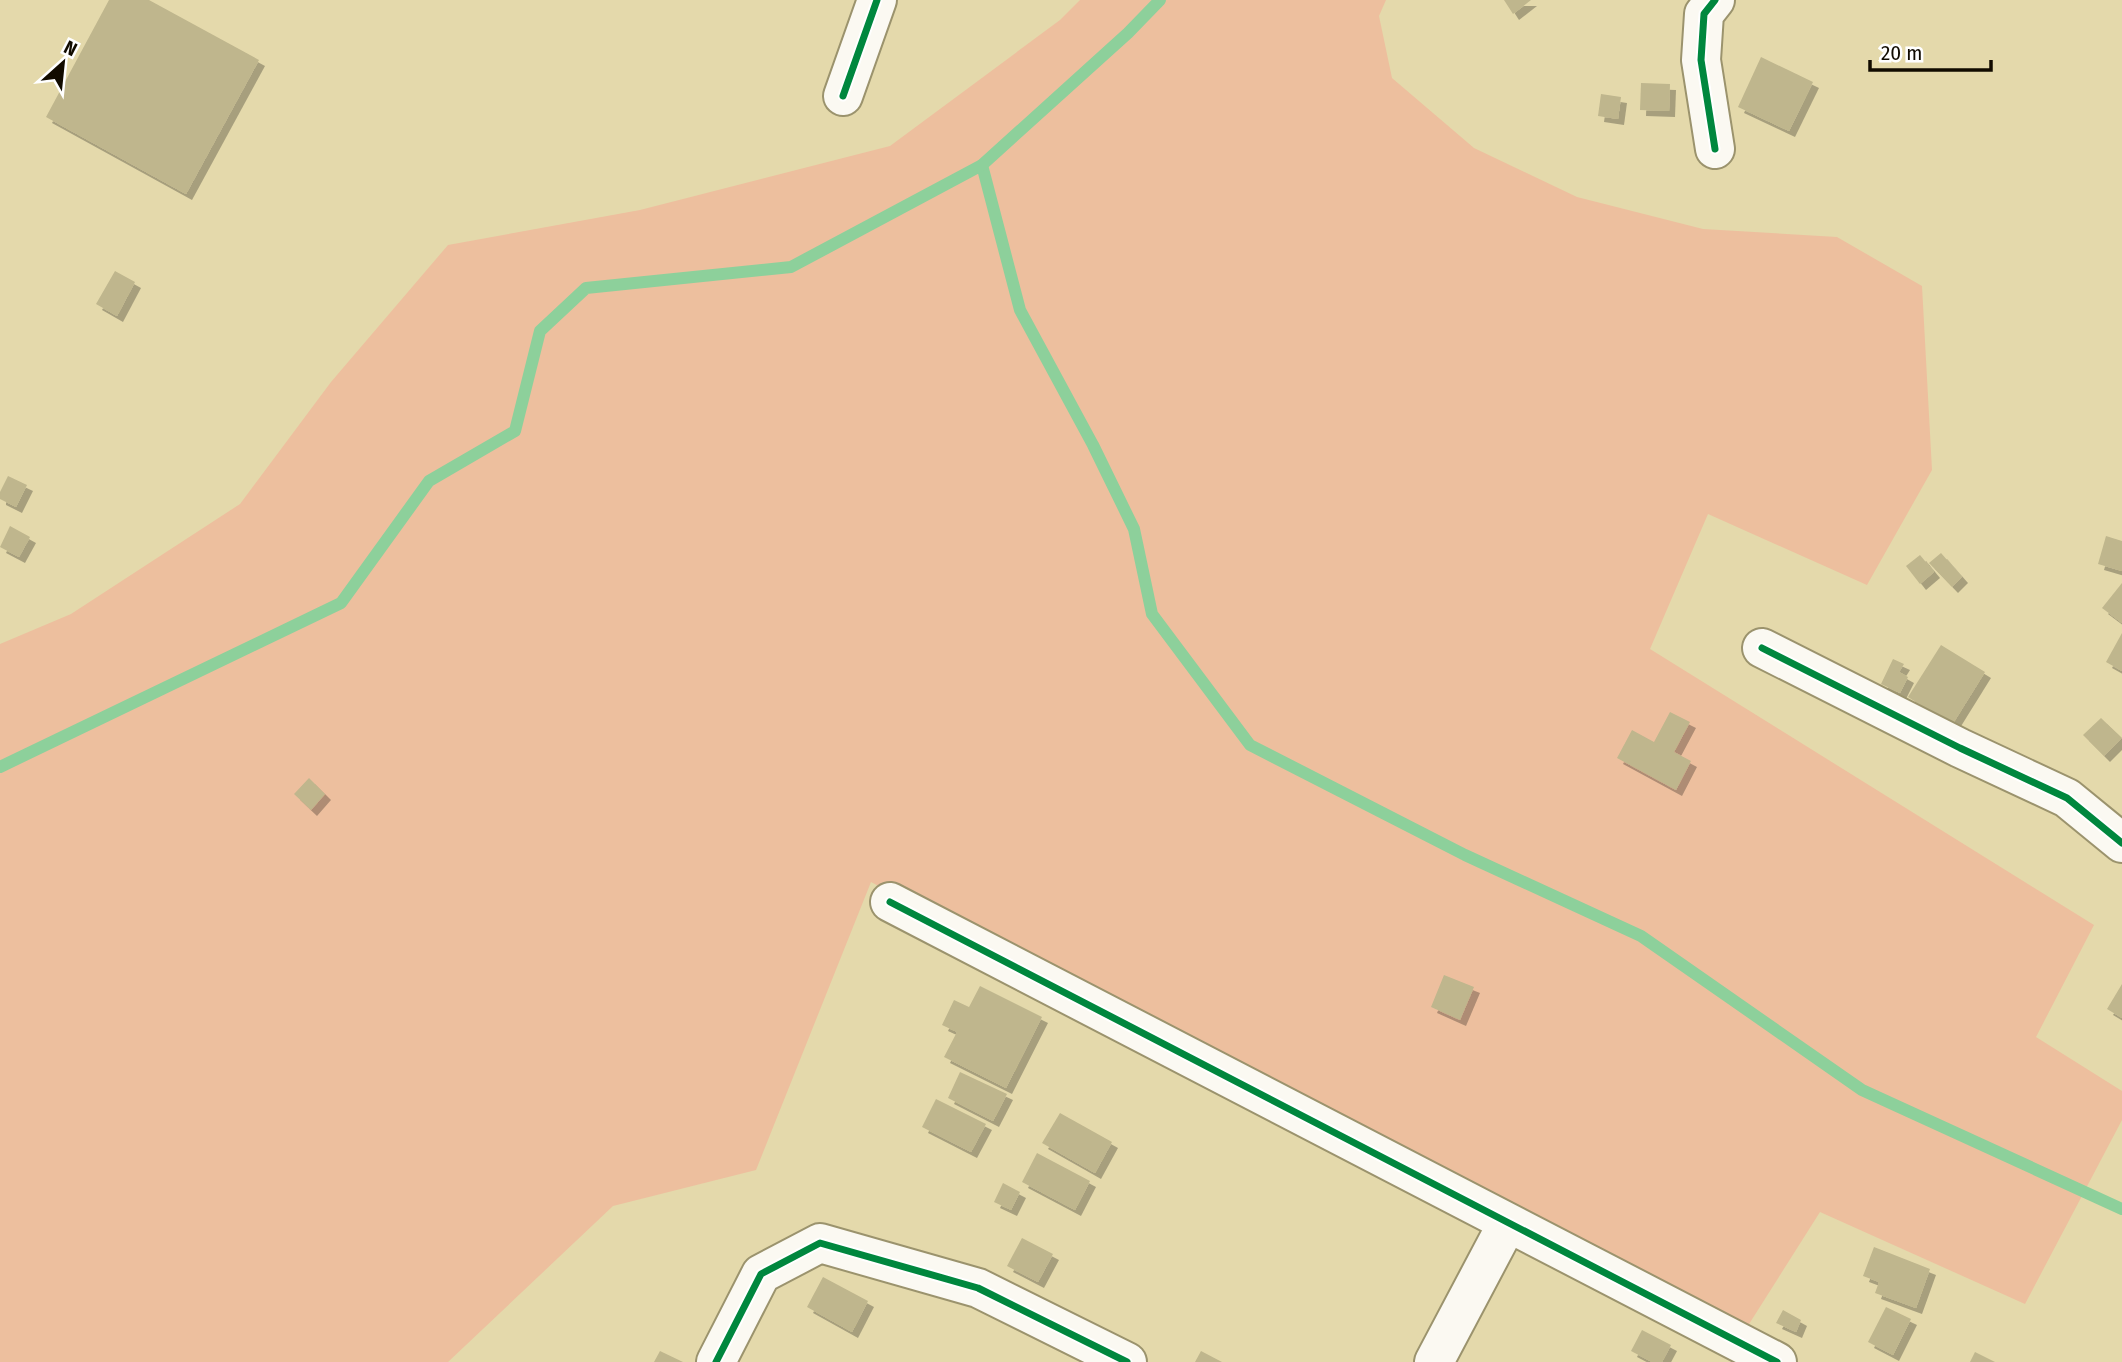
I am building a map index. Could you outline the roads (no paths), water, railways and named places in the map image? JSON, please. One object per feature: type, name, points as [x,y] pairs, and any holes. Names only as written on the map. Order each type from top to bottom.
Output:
[{"type":"street","points":[[843,96],[877,0]]},
{"type":"street","points":[[1715,0],[1704,14],[1701,60],[1715,149]]},
{"type":"street","points":[[1762,648],[1960,748],[2067,798],[2122,842]]},
{"type":"street","points":[[890,902],[1777,1362]]},
{"type":"street","points":[[1434,1362],[1507,1224]]},
{"type":"street","points":[[716,1362],[761,1274],[820,1243],[978,1288],[1127,1362]]},
{"type":"waterway","points":[[0,767],[341,603],[429,481],[515,431],[540,331],[586,288],[791,267],[982,165],[1128,33],[1160,0]]},
{"type":"waterway","points":[[982,165],[1020,310],[1093,445],[1134,529],[1152,614],[1250,745],[1465,855],[1641,936],[1862,1090],[2122,1209]]}]
